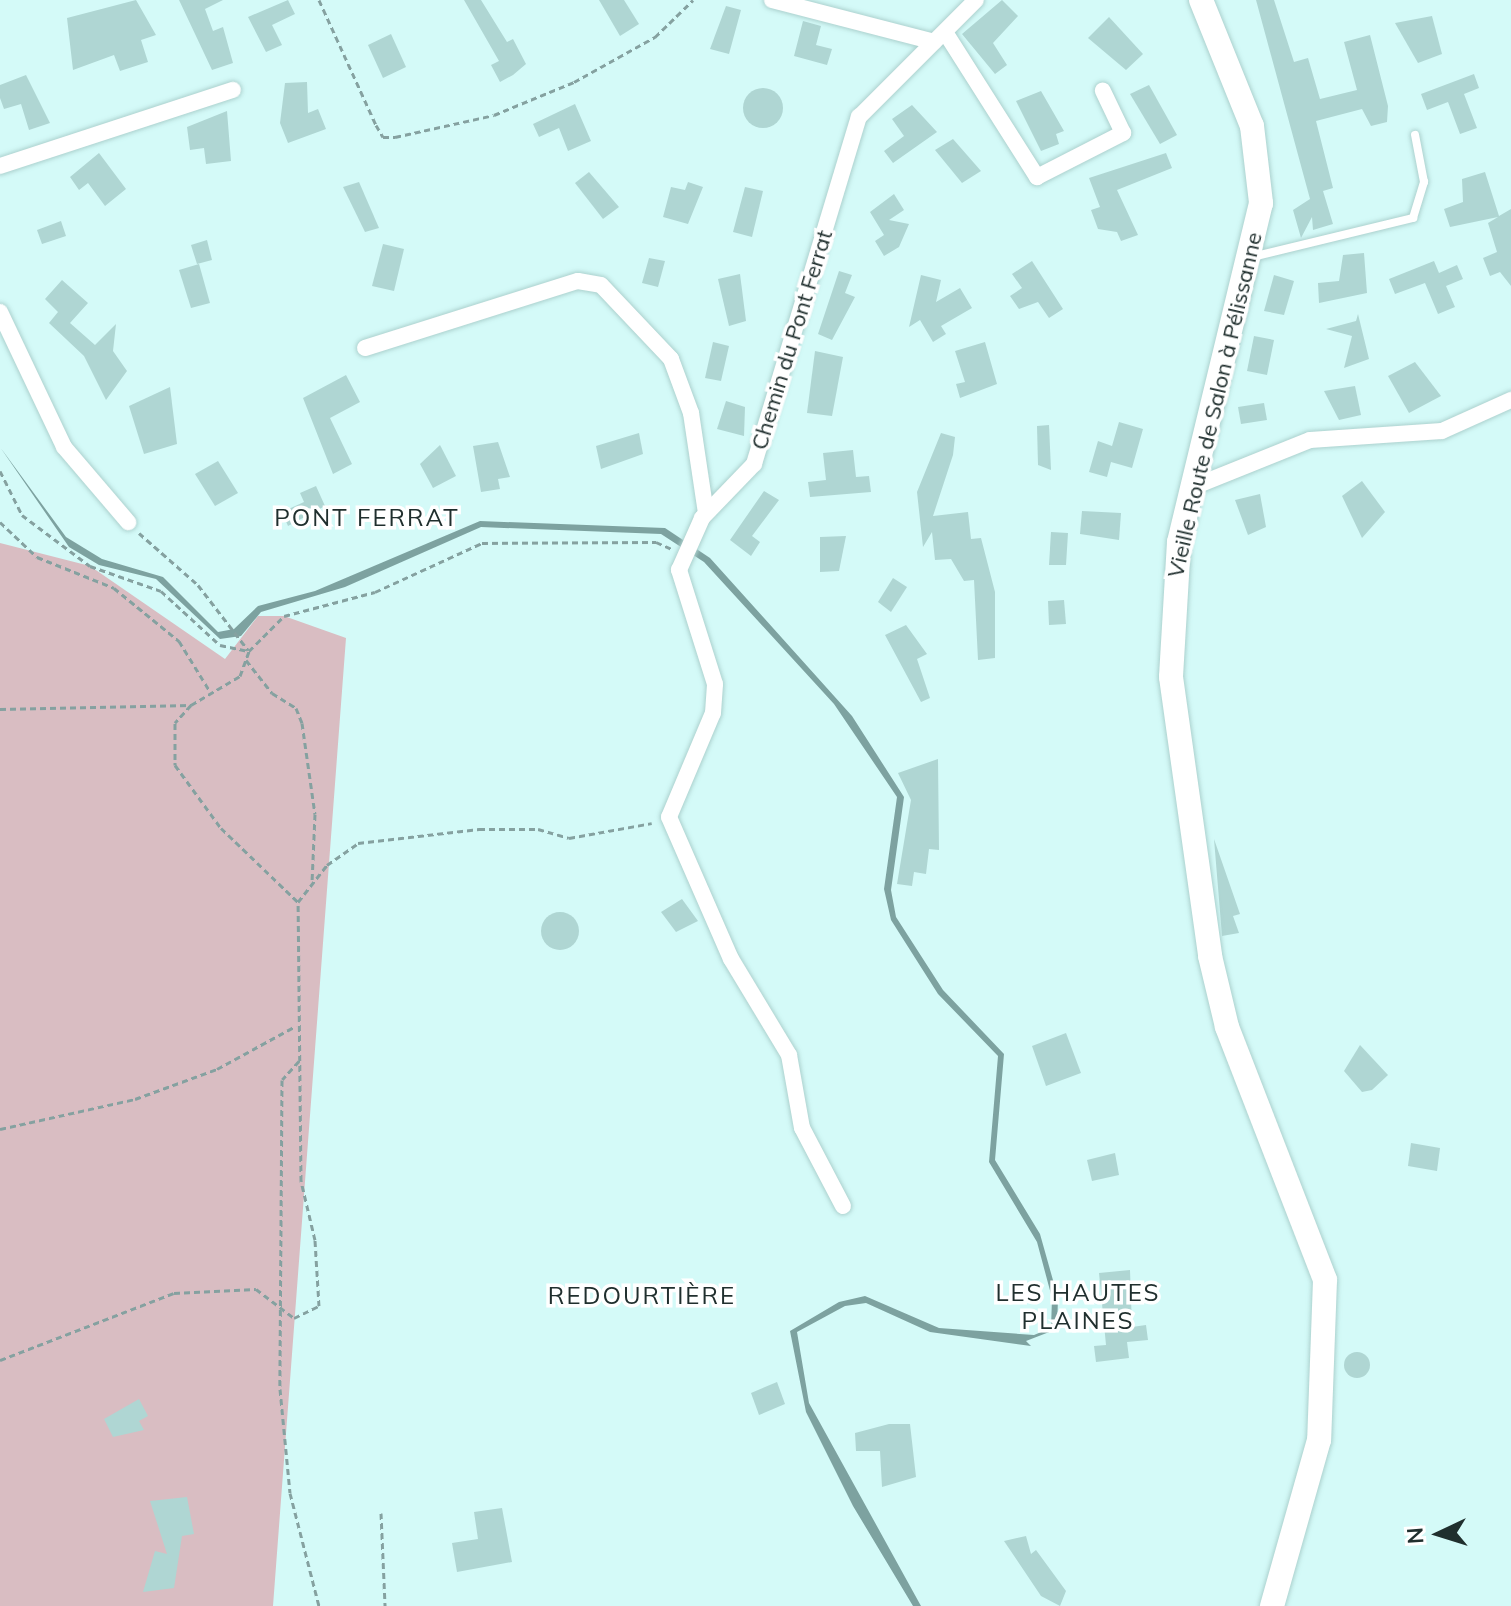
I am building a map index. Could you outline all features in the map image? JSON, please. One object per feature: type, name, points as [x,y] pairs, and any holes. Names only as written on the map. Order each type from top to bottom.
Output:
[{"type":"street","points":[[772,0],[939,37],[1037,177],[1123,133],[1103,91]]},
{"type":"street","name":"Chemin du Pont Ferrat","points":[[683,554],[706,513],[754,464],[859,117],[976,0]]},
{"type":"street","name":"Vieille Route de Salon à Pélissanne","points":[[1201,0],[1252,126],[1261,203],[1193,487],[1169,610],[1171,677],[1210,956],[1227,1027],[1325,1280],[1319,1440],[1272,1606]]},
{"type":"street","points":[[0,166],[233,90]]},
{"type":"street","points":[[365,348],[578,281],[601,285],[671,359],[691,413],[706,513]]},
{"type":"street","points":[[0,312],[64,447],[128,522]]},
{"type":"street","points":[[1193,487],[1310,440],[1442,431],[1511,400]]},
{"type":"street","points":[[683,554],[681,580],[697,610],[715,684],[713,713],[669,817],[731,959],[789,1055],[802,1128],[843,1206]]},
{"type":"lane","points":[[1248,258],[1413,218],[1424,182],[1415,135]]},
{"type":"path","points":[[319,0],[383,137],[494,115],[574,82],[655,37],[693,0]]},
{"type":"path","points":[[0,471],[22,515],[90,566],[161,591],[220,645],[249,651]]},
{"type":"path","points":[[0,522],[37,557],[114,588],[179,641],[211,694]]},
{"type":"path","points":[[128,522],[198,585],[249,651]]},
{"type":"path","points":[[298,902],[221,828],[175,765],[175,723],[191,705],[240,676],[249,651],[284,616],[375,592],[482,543],[656,542],[683,554]]},
{"type":"path","points":[[246,660],[272,693],[296,708],[302,723],[315,814],[312,883]]},
{"type":"path","points":[[0,709],[191,705]]},
{"type":"path","points":[[285,1316],[311,1312],[322,1299],[301,1181],[296,1026],[298,902],[312,883],[358,843],[479,829],[597,836],[669,817]]},
{"type":"path","points":[[0,1129],[135,1099],[217,1069],[296,1026]]},
{"type":"path","points":[[299,1061],[282,1080],[285,1316],[280,1389],[290,1493],[319,1606]]},
{"type":"path","points":[[0,1360],[174,1293],[256,1289],[285,1316]]},
{"type":"path","points":[[381,1513],[385,1606]]},
{"type":"shaded area","points":[[0,447],[66,537],[102,559],[163,577],[218,632],[234,629],[258,606],[315,591],[480,521],[665,528],[710,558],[852,716],[904,797],[891,890],[896,917],[943,990],[1004,1054],[995,1160],[1040,1234],[1058,1298],[1057,1329],[1026,1341],[1031,1346],[930,1332],[866,1303],[845,1306],[797,1332],[809,1403],[921,1606],[913,1606],[853,1506],[806,1412],[790,1331],[839,1302],[865,1296],[939,1328],[1034,1335],[1051,1328],[1052,1298],[1037,1242],[989,1162],[998,1056],[938,994],[891,920],[884,889],[897,797],[834,704],[704,562],[661,534],[481,527],[345,587],[261,612],[241,636],[220,639],[156,579],[99,565],[69,547]]},
{"type":"shaded area","points":[[0,543],[90,566],[225,659],[258,616],[284,616],[346,638],[273,1606],[0,1606]]},
{"type":"building","points":[[136,0],[156,35],[141,40],[148,62],[120,71],[114,55],[73,70],[67,18]]},
{"type":"building","points":[[179,0],[223,0],[205,9],[213,31],[223,27],[233,63],[212,70]]},
{"type":"building","points":[[288,0],[295,14],[272,25],[282,45],[266,52],[248,17]]},
{"type":"building","points":[[464,0],[481,0],[507,42],[513,39],[526,64],[513,75],[500,82],[491,65],[499,61]]},
{"type":"building","points":[[599,0],[624,0],[639,24],[620,36]]},
{"type":"building","points":[[1002,0],[1018,16],[993,43],[1007,65],[995,74],[962,34]]},
{"type":"building","points":[[1256,0],[1274,0],[1294,62],[1308,58],[1320,99],[1357,90],[1344,42],[1370,35],[1388,106],[1387,122],[1371,126],[1362,109],[1316,121],[1333,188],[1323,191],[1333,224],[1313,230],[1312,217],[1301,238],[1293,210],[1310,199]]},
{"type":"building","points":[[726,6],[741,10],[729,54],[710,49]]},
{"type":"building","points":[[1432,16],[1442,54],[1418,63],[1395,23]]},
{"type":"building","points":[[1109,17],[1143,54],[1126,70],[1088,38]]},
{"type":"building","points":[[803,21],[821,26],[816,45],[832,49],[827,65],[794,56]]},
{"type":"building","points":[[391,34],[406,67],[383,78],[368,45]]},
{"type":"building","points":[[1474,74],[1479,88],[1464,94],[1477,128],[1460,134],[1448,102],[1427,110],[1421,94]]},
{"type":"building","points":[[26,75],[50,123],[29,130],[21,104],[4,109],[0,98],[0,85]]},
{"type":"building","points":[[307,82],[308,113],[318,109],[326,129],[288,143],[280,123],[285,83]]},
{"type":"building","points":[[1149,85],[1177,135],[1160,144],[1130,94]]},
{"type":"building","points":[[763,88],[777,94],[783,108],[777,122],[763,128],[749,122],[743,108],[749,94]]},
{"type":"building","points":[[1041,91],[1064,131],[1056,134],[1059,144],[1041,151],[1016,101]]},
{"type":"building","points":[[575,104],[591,141],[568,151],[559,128],[539,137],[533,124]]},
{"type":"building","points":[[912,105],[937,132],[893,163],[884,151],[904,136],[892,119]]},
{"type":"building","points":[[227,111],[231,161],[206,164],[204,148],[190,150],[187,127]]},
{"type":"building","points":[[953,139],[981,171],[962,183],[935,150]]},
{"type":"building","points":[[99,153],[126,189],[105,206],[88,183],[79,190],[70,177]]},
{"type":"building","points":[[1166,153],[1172,168],[1117,190],[1138,235],[1121,241],[1117,232],[1098,229],[1091,210],[1100,207],[1089,178]]},
{"type":"building","points":[[589,172],[619,207],[603,219],[575,183]]},
{"type":"building","points":[[1485,172],[1499,216],[1511,209],[1511,286],[1500,272],[1490,276],[1483,258],[1497,252],[1488,223],[1498,217],[1450,227],[1444,209],[1463,202],[1462,179]]},
{"type":"building","points":[[359,182],[379,228],[365,232],[343,187]]},
{"type":"building","points":[[688,182],[703,187],[688,224],[663,217],[671,187],[685,190]]},
{"type":"building","points":[[745,187],[763,191],[752,237],[733,232]]},
{"type":"building","points":[[894,194],[904,210],[889,220],[909,224],[899,247],[884,256],[875,241],[884,235],[870,212]]},
{"type":"building","points":[[61,221],[66,236],[42,244],[37,230]]},
{"type":"building","points":[[207,240],[212,260],[197,264],[191,245]]},
{"type":"building","points":[[383,244],[404,249],[394,291],[372,286]]},
{"type":"building","points":[[1364,253],[1367,293],[1319,303],[1318,283],[1339,281],[1343,255]]},
{"type":"building","points":[[649,258],[665,261],[658,287],[642,283]]},
{"type":"building","points":[[1032,261],[1063,309],[1049,318],[1038,302],[1019,309],[1010,296],[1022,288],[1012,274]]},
{"type":"building","points":[[1434,261],[1439,273],[1457,265],[1463,279],[1446,286],[1455,307],[1438,314],[1425,283],[1395,294],[1389,279]]},
{"type":"building","points":[[199,264],[210,303],[191,308],[179,270]]},
{"type":"building","points":[[839,271],[852,275],[845,293],[855,297],[832,340],[818,334]]},
{"type":"building","points":[[740,274],[746,321],[729,326],[718,279]]},
{"type":"building","points":[[921,275],[941,280],[936,302],[960,288],[972,308],[941,326],[946,334],[933,342],[920,320],[909,327]]},
{"type":"building","points":[[1274,275],[1294,281],[1284,315],[1264,311]]},
{"type":"building","points":[[62,280],[88,303],[70,323],[95,345],[116,324],[113,351],[127,371],[106,400],[84,356],[49,323],[58,312],[45,299]]},
{"type":"building","points":[[1358,314],[1369,359],[1344,368],[1352,336],[1326,329],[1356,321]]},
{"type":"building","points":[[1254,336],[1274,340],[1267,375],[1247,371]]},
{"type":"building","points":[[713,342],[729,346],[721,381],[705,378]]},
{"type":"building","points":[[985,342],[997,384],[960,398],[956,384],[965,382],[955,351]]},
{"type":"building","points":[[815,351],[843,357],[832,416],[807,413]]},
{"type":"building","points":[[1415,362],[1441,396],[1409,413],[1388,376]]},
{"type":"building","points":[[346,375],[360,402],[330,418],[352,464],[333,474],[303,398]]},
{"type":"building","points":[[1355,386],[1361,415],[1339,420],[1324,391]]},
{"type":"building","points":[[170,387],[177,444],[144,454],[129,406]]},
{"type":"building","points":[[726,401],[745,407],[744,436],[717,429]]},
{"type":"building","points":[[1264,403],[1267,420],[1241,424],[1238,407]]},
{"type":"building","points":[[1119,422],[1143,429],[1132,468],[1111,462],[1107,477],[1089,472],[1098,441],[1112,446]]},
{"type":"building","points":[[1049,425],[1051,470],[1038,465],[1037,426]]},
{"type":"building","points":[[639,433],[643,454],[601,469],[596,446]]},
{"type":"building","points":[[941,433],[955,437],[953,455],[933,516],[968,512],[971,539],[981,538],[995,592],[995,658],[978,660],[974,580],[964,581],[951,559],[935,560],[932,532],[923,547],[917,492]]},
{"type":"building","points":[[498,442],[510,477],[498,479],[500,489],[481,492],[473,446]]},
{"type":"building","points":[[440,445],[456,476],[433,488],[420,464]]},
{"type":"building","points":[[853,450],[856,477],[869,476],[871,492],[810,497],[808,482],[826,480],[823,453]]},
{"type":"building","points":[[218,461],[238,493],[215,506],[195,474]]},
{"type":"building","points":[[1362,481],[1385,512],[1362,538],[1342,496]]},
{"type":"building","points":[[316,486],[325,506],[288,526],[282,512],[304,502],[300,493]]},
{"type":"building","points":[[764,491],[779,500],[752,536],[760,542],[751,556],[730,540]]},
{"type":"building","points":[[1260,494],[1266,527],[1248,535],[1235,500]]},
{"type":"building","points":[[1082,511],[1121,513],[1119,540],[1080,534]]},
{"type":"building","points":[[1051,532],[1068,533],[1066,565],[1049,565]]},
{"type":"building","points":[[846,536],[839,571],[820,572],[820,537]]},
{"type":"building","points":[[893,578],[907,587],[891,612],[878,602]]},
{"type":"building","points":[[1064,600],[1066,624],[1049,625],[1048,601]]},
{"type":"building","points":[[906,625],[927,654],[917,659],[930,698],[921,702],[885,635]]},
{"type":"building","points":[[938,759],[939,850],[929,849],[926,874],[914,872],[912,886],[897,884],[911,800],[898,773]]},
{"type":"building","points":[[1214,839],[1240,914],[1233,916],[1239,933],[1222,936]]},
{"type":"building","points":[[682,899],[698,921],[676,932],[661,912]]},
{"type":"building","points":[[560,912],[573,918],[579,931],[573,944],[560,950],[547,944],[541,931],[547,918]]},
{"type":"building","points":[[1066,1033],[1081,1073],[1046,1086],[1032,1046]]},
{"type":"building","points":[[1360,1045],[1388,1075],[1372,1090],[1362,1092],[1344,1071]]},
{"type":"building","points":[[1411,1143],[1440,1148],[1437,1171],[1408,1166]]},
{"type":"building","points":[[1115,1153],[1119,1175],[1092,1181],[1087,1160]]},
{"type":"building","points":[[1130,1270],[1132,1327],[1146,1325],[1148,1340],[1127,1342],[1129,1358],[1096,1362],[1094,1346],[1106,1345],[1099,1273]]},
{"type":"building","points":[[1357,1352],[1366,1356],[1370,1365],[1366,1374],[1357,1378],[1348,1374],[1344,1365],[1348,1356]]},
{"type":"building","points":[[777,1382],[785,1404],[759,1415],[751,1393]]},
{"type":"building","points":[[139,1399],[148,1416],[139,1421],[144,1430],[113,1437],[104,1419]]},
{"type":"building","points":[[889,1424],[910,1424],[916,1477],[882,1487],[880,1451],[856,1451],[855,1433]]},
{"type":"building","points":[[187,1497],[194,1534],[182,1536],[174,1588],[143,1592],[155,1551],[167,1554],[150,1501]]},
{"type":"building","points":[[502,1508],[512,1562],[457,1572],[452,1543],[478,1539],[474,1512]]},
{"type":"building","points":[[1026,1536],[1031,1554],[1036,1550],[1066,1591],[1060,1606],[1041,1596],[1004,1541]]},
{"type":"district","name":"PONT FERRAT","points":[[367,518]]},
{"type":"district","name":"REDOURTIÈRE","points":[[642,1296]]},
{"type":"district","name":"LES HAUTES PLAINES","points":[[1078,1307]]}]
